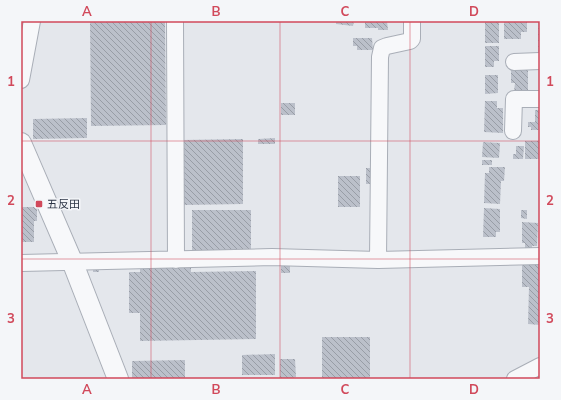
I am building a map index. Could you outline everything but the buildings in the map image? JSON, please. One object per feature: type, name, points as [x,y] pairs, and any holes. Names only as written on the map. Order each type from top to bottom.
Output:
[{"type":"street","points":[[21,80],[32,21]]},
{"type":"street","points":[[175,21],[176,260]]},
{"type":"street","points":[[378,260],[380,57],[382,48],[410,41],[412,39],[412,21]]},
{"type":"street","points":[[514,62],[540,61]]},
{"type":"street","points":[[513,131],[514,99],[540,99]]},
{"type":"street","points":[[21,143],[72,261],[118,379]]},
{"type":"street","points":[[21,263],[272,257],[378,260],[540,256]]},
{"type":"street","points":[[515,379],[540,366]]},
{"type":"place","name":"五反田","points":[[39,204]]}]
